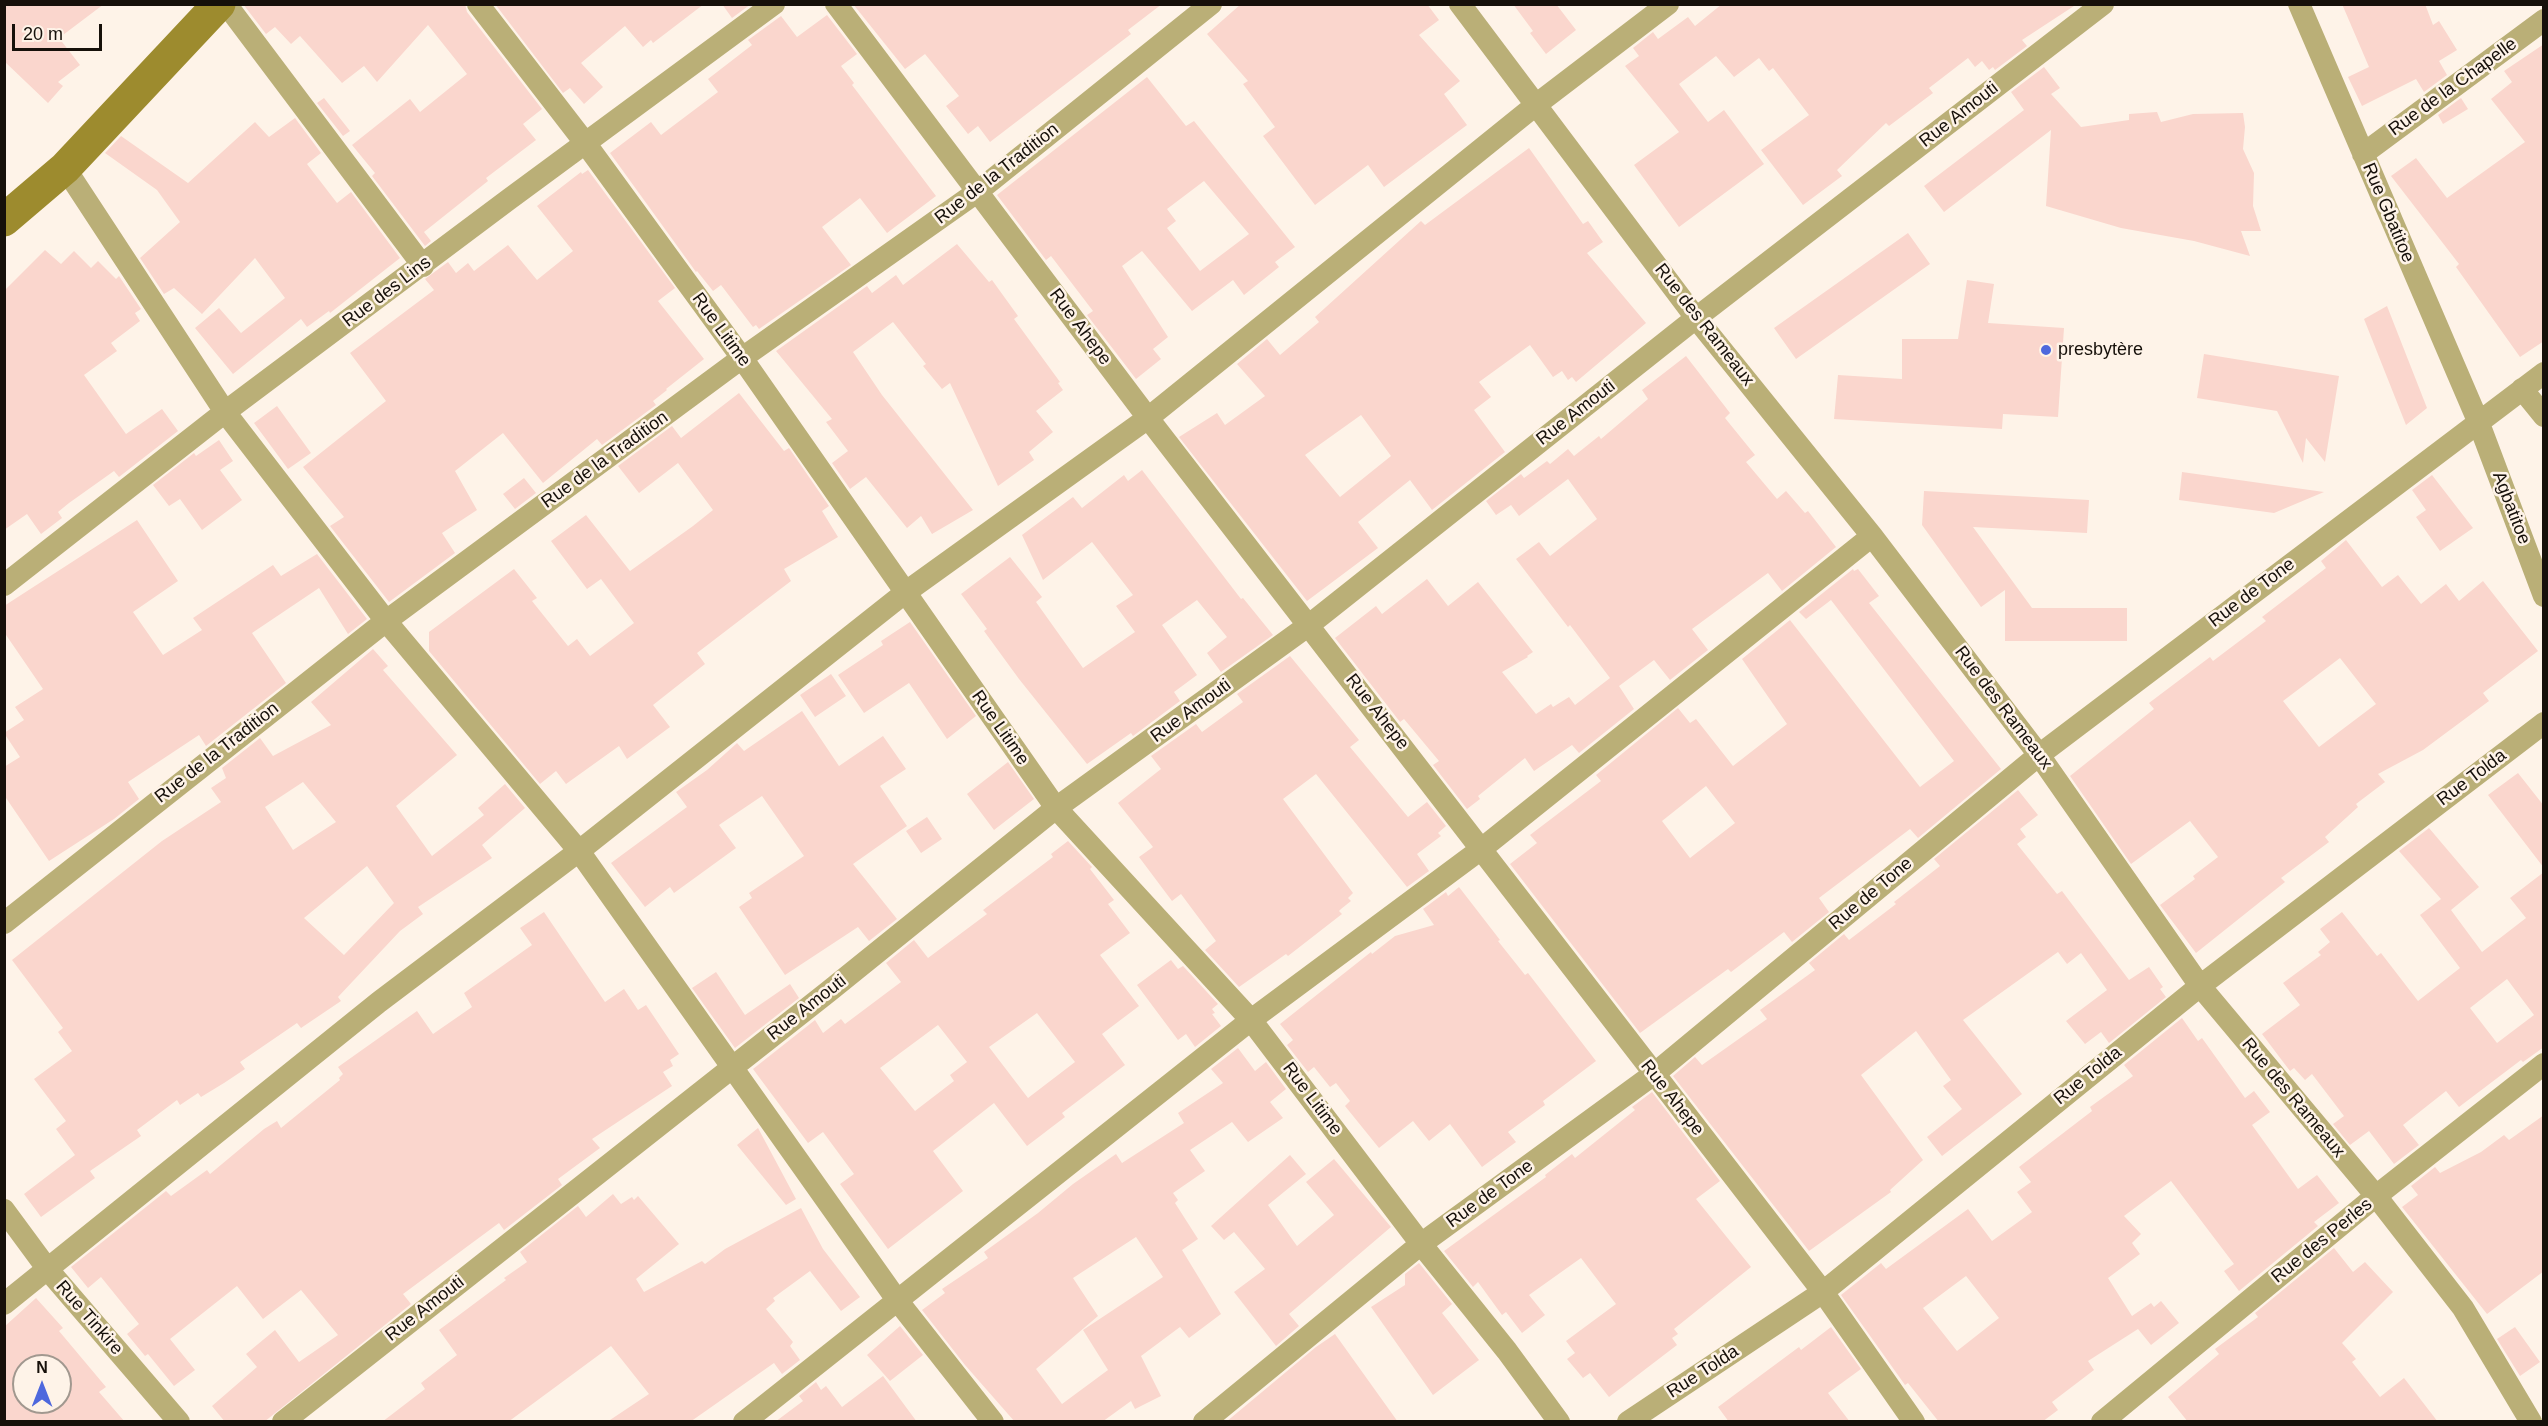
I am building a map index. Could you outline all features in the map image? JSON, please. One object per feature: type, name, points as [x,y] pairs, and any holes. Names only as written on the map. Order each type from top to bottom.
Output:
[{"type":"street","points":[[4,220],[65,168],[219,4]]},
{"type":"street","points":[[226,4],[423,266]]},
{"type":"street","name":"Rue Litime","points":[[478,4],[586,144],[742,358],[1056,808],[1251,1020],[1421,1244],[1507,1351],[1558,1422]]},
{"type":"street","name":"Rue des Lins","points":[[4,585],[225,412],[774,4]]},
{"type":"street","name":"Rue Ahepe","points":[[836,4],[1148,418],[1823,1292],[1914,1422]]},
{"type":"street","name":"Rue de la Tradition","points":[[4,923],[386,621],[742,358],[977,192],[1211,4]]},
{"type":"street","name":"Rue des Rameaux","points":[[1460,4],[1696,318],[1872,536],[2039,755],[2200,986],[2376,1196],[2463,1308],[2531,1422]]},
{"type":"street","points":[[4,1304],[49,1271],[379,1002],[579,851],[906,592],[1148,418],[1537,104],[1668,4]]},
{"type":"street","name":"Rue Gbatitoe","points":[[2299,4],[2478,421]]},
{"type":"street","name":"Rue Amouti","points":[[283,1422],[732,1066],[828,993],[1056,808],[1309,625],[1696,318],[2096,6]]},
{"type":"street","name":"Rue de la Chapelle","points":[[2363,154],[2544,20]]},
{"type":"street","points":[[65,168],[225,412],[386,621],[579,851],[897,1300],[993,1422]]},
{"type":"street","name":"Rue de Tone","points":[[1204,1422],[1421,1244],[1654,1074],[2039,755],[2544,373]]},
{"type":"street","points":[[2522,389],[2544,416]]},
{"type":"street","name":"Agbatitoe","points":[[2478,421],[2544,596]]},
{"type":"street","points":[[744,1422],[1251,1020],[1480,850],[1872,536]]},
{"type":"street","name":"Rue Tolda","points":[[1628,1422],[1823,1292],[2200,986],[2544,723]]},
{"type":"street","name":"Rue des Perles","points":[[2102,1422],[2376,1196],[2544,1065]]},
{"type":"street","name":"Rue Tinkire","points":[[4,1210],[49,1271],[178,1422]]},
{"type":"street","points":[[2538,1422],[2544,1417]]},
{"type":"building","points":[[4,4],[104,4],[59,38],[80,65],[58,82],[63,86],[48,103],[4,61]]},
{"type":"building","points":[[243,4],[465,4],[467,12],[542,109],[523,124],[536,140],[486,178],[488,181],[424,232],[431,241],[425,246],[372,176],[375,173],[352,145],[410,99],[420,112],[467,74],[428,25],[377,82],[364,66],[342,83],[300,36],[291,44],[275,27],[266,34]]},
{"type":"building","points":[[495,4],[704,4],[653,43],[651,40],[643,47],[625,26],[581,63],[603,87],[584,104],[570,88],[563,93]]},
{"type":"building","points":[[722,4],[751,4],[732,18]]},
{"type":"building","points":[[853,4],[1162,4],[1128,30],[1131,34],[990,142],[978,126],[968,134],[946,106],[959,96],[925,54],[905,69]]},
{"type":"building","points":[[1241,4],[1427,4],[1439,20],[1419,35],[1460,81],[1444,94],[1467,125],[1384,187],[1368,165],[1315,205],[1263,136],[1275,127],[1243,84],[1248,81],[1207,34]]},
{"type":"building","points":[[1513,4],[1556,4],[1576,30],[1546,54],[1530,33],[1533,31]]},
{"type":"building","points":[[1722,4],[2077,4],[2022,40],[2027,46],[1995,70],[1993,67],[1989,70],[1982,61],[1975,67],[1968,58],[1929,88],[1933,93],[1889,126],[1886,123],[1837,170],[1842,176],[1803,205],[1761,150],[1809,115],[1773,68],[1769,71],[1759,58],[1734,77],[1716,56],[1679,84],[1708,122],[1724,110],[1764,164],[1679,227],[1634,165],[1679,132],[1625,66],[1639,56],[1633,48],[1653,32],[1658,39],[1688,17],[1695,26]]},
{"type":"building","points":[[2342,4],[2425,4],[2433,25],[2439,21],[2457,50],[2439,61],[2447,75],[2424,92],[2416,79],[2362,106],[2348,77],[2369,67]]},
{"type":"building","points":[[827,15],[857,54],[841,66],[854,83],[852,85],[936,196],[887,233],[860,198],[822,227],[851,265],[759,329],[756,325],[753,327],[721,285],[713,291],[696,272],[610,153],[651,122],[661,135],[718,92],[708,79],[752,45],[748,40],[781,16],[797,37]]},
{"type":"building","points":[[2544,44],[2544,341],[2520,357],[2456,267],[2459,264],[2391,176],[2416,158],[2447,198],[2525,142],[2491,99],[2512,82],[2504,71]]},
{"type":"building","points":[[2044,67],[2060,88],[2051,94],[2081,127],[2129,120],[2129,114],[2157,112],[2161,122],[2193,114],[2243,113],[2245,127],[2243,149],[2254,173],[2253,206],[2261,231],[2241,231],[2250,256],[2194,241],[2121,228],[2046,206],[2051,130],[1944,212],[1924,186],[2024,110],[2011,92]]},
{"type":"building","points":[[1147,77],[1186,126],[1194,121],[1295,247],[1275,262],[1279,267],[1244,295],[1233,280],[1192,311],[1142,251],[1122,266],[1168,337],[1153,349],[1161,359],[1136,379],[1087,315],[1093,311],[1051,256],[1046,260],[997,195]],"holes":[[[1204,181],[1249,234],[1200,271],[1167,228],[1176,221],[1167,209]]]},
{"type":"building","points":[[324,98],[350,131],[343,136],[317,103]]},
{"type":"building","points":[[2461,98],[2468,109],[2443,124],[2438,115]]},
{"type":"building","points":[[295,118],[321,153],[307,164],[337,203],[351,192],[400,258],[330,313],[329,311],[307,327],[301,319],[233,374],[195,328],[219,308],[241,333],[285,298],[255,258],[202,314],[174,288],[164,294],[140,258],[180,222],[157,190],[105,153],[121,136],[188,183],[255,122],[269,137]]},
{"type":"building","points":[[1529,148],[1583,224],[1588,221],[1603,242],[1587,253],[1646,323],[1576,382],[1572,377],[1568,380],[1562,371],[1553,377],[1530,345],[1479,382],[1491,397],[1474,410],[1505,452],[1432,510],[1410,480],[1358,522],[1378,548],[1307,601],[1179,437],[1217,413],[1225,425],[1265,396],[1237,364],[1267,339],[1280,355],[1319,322],[1315,317],[1421,221],[1425,225]],"holes":[[[1361,415],[1391,456],[1340,497],[1305,455]]]},
{"type":"building","points":[[588,170],[675,288],[658,301],[704,359],[653,401],[656,405],[602,445],[597,439],[543,483],[503,433],[455,471],[477,510],[442,533],[455,553],[389,602],[330,526],[344,517],[303,467],[386,401],[350,353],[434,290],[425,279],[448,262],[456,273],[468,263],[474,271],[508,245],[537,280],[573,251],[537,206],[581,172],[582,174]]},
{"type":"building","points":[[1908,233],[1930,264],[1796,359],[1774,328]]},
{"type":"building","points":[[957,244],[989,282],[992,280],[1018,316],[1014,319],[1060,382],[1058,383],[1063,390],[1036,411],[1053,432],[1029,452],[1034,460],[998,486],[950,383],[942,389],[923,366],[926,364],[893,322],[853,352],[882,395],[973,510],[932,534],[921,516],[907,528],[866,477],[850,489],[832,463],[848,451],[826,422],[832,419],[776,351],[867,286],[872,293],[896,275],[903,285]]},
{"type":"building","points":[[45,250],[61,264],[74,251],[91,268],[98,261],[116,279],[119,276],[141,309],[135,313],[140,321],[111,343],[117,351],[84,375],[126,434],[162,409],[178,431],[119,477],[114,471],[69,503],[58,512],[62,518],[41,534],[27,514],[4,530],[4,291]]},
{"type":"building","points":[[1967,280],[1994,284],[1988,323],[2064,328],[2058,417],[2003,414],[2002,429],[1834,419],[1838,375],[1902,379],[1902,339],[1958,339]]},
{"type":"building","points":[[2387,306],[2427,408],[2406,425],[2364,319]]},
{"type":"building","points":[[2204,354],[2339,376],[2325,462],[2306,438],[2303,463],[2277,411],[2197,398]]},
{"type":"building","points":[[1686,356],[1730,413],[1725,418],[1755,455],[1746,462],[1777,499],[1786,491],[1805,513],[1808,511],[1836,547],[1782,591],[1768,573],[1692,629],[1708,650],[1670,680],[1654,660],[1619,686],[1634,709],[1579,753],[1572,745],[1534,771],[1525,758],[1478,796],[1480,799],[1467,809],[1433,765],[1439,761],[1404,719],[1400,722],[1335,638],[1376,606],[1382,614],[1427,579],[1448,606],[1478,582],[1533,652],[1502,672],[1536,714],[1551,704],[1553,707],[1569,697],[1575,705],[1610,678],[1516,559],[1539,542],[1550,556],[1597,519],[1568,479],[1519,516],[1511,505],[1496,515],[1486,501],[1521,474],[1524,478],[1547,461],[1550,464],[1568,449],[1574,456],[1599,436],[1601,439],[1648,399],[1642,390]]},
{"type":"building","points":[[739,393],[784,451],[789,448],[829,506],[822,511],[838,537],[784,569],[791,581],[697,653],[705,664],[653,705],[670,727],[627,759],[619,746],[566,784],[556,771],[540,784],[429,651],[429,632],[514,569],[537,598],[532,601],[568,646],[577,639],[590,656],[634,623],[601,579],[587,589],[551,541],[586,515],[630,571],[693,526],[713,510],[678,463],[639,493],[618,466],[672,426],[681,438]]},
{"type":"building","points":[[277,406],[311,453],[288,469],[254,423]]},
{"type":"building","points":[[219,440],[233,461],[220,470],[242,500],[202,530],[180,499],[169,506],[153,485],[194,453],[196,456]]},
{"type":"building","points":[[1142,470],[1241,599],[1243,598],[1273,635],[1221,672],[1207,653],[1227,637],[1197,600],[1162,625],[1197,675],[1174,692],[1180,701],[1133,736],[1131,733],[1087,764],[1019,679],[984,631],[987,629],[961,594],[1010,557],[1042,597],[1036,602],[1083,668],[1135,632],[1116,606],[1133,595],[1092,542],[1043,580],[1022,535],[1073,497],[1082,508],[1124,475],[1128,481]]},
{"type":"building","points":[[2182,472],[2324,492],[2274,513],[2179,500]]},
{"type":"building","points":[[2432,475],[2473,528],[2440,551],[2416,517],[2426,510],[2412,490]]},
{"type":"building","points":[[524,478],[536,493],[515,509],[503,494]]},
{"type":"building","points":[[1924,491],[2089,500],[2087,533],[1973,527],[2032,608],[2127,608],[2127,641],[2005,641],[2005,590],[1981,607],[1922,525]]},
{"type":"building","points":[[137,520],[178,581],[133,612],[163,655],[202,630],[193,618],[273,565],[281,576],[317,554],[367,619],[348,634],[319,588],[252,633],[286,683],[206,746],[199,735],[128,782],[139,799],[114,819],[49,861],[4,795],[4,767],[20,757],[4,733],[24,720],[15,707],[43,689],[4,632],[4,606]]},
{"type":"building","points":[[2346,540],[2382,587],[2398,575],[2421,604],[2446,584],[2459,601],[2483,581],[2538,651],[2483,693],[2489,701],[2423,750],[2378,774],[2385,782],[2356,804],[2358,807],[2325,837],[2329,842],[2281,878],[2285,882],[2196,953],[2160,905],[2195,879],[2193,876],[2218,857],[2190,821],[2131,864],[2070,776],[2154,709],[2149,703],[2210,657],[2213,661],[2266,621],[2262,617],[2326,568],[2321,561]],"holes":[[[2340,658],[2376,704],[2319,747],[2283,701]]]},
{"type":"building","points":[[1853,569],[1854,571],[1858,569],[1879,596],[1869,603],[2001,769],[1918,838],[1910,829],[1819,898],[1829,912],[1792,942],[1784,932],[1731,972],[1728,969],[1640,1033],[1510,864],[1537,843],[1530,835],[1601,781],[1596,775],[1678,708],[1690,723],[1696,719],[1733,766],[1787,724],[1742,659],[1790,620],[1920,787],[1954,761],[1831,600],[1806,619],[1799,612]],"holes":[[[1706,786],[1735,823],[1690,858],[1662,821]]]},
{"type":"building","points":[[910,622],[976,716],[947,739],[909,683],[864,713],[838,675],[883,645],[881,641]]},
{"type":"building","points":[[373,649],[388,666],[383,670],[457,755],[396,806],[432,856],[484,815],[478,808],[505,784],[525,808],[482,845],[492,858],[418,907],[423,914],[400,931],[338,997],[341,1001],[301,1028],[297,1023],[240,1062],[245,1069],[201,1097],[198,1093],[180,1105],[177,1100],[137,1130],[141,1136],[90,1171],[95,1178],[41,1217],[24,1194],[75,1155],[56,1129],[66,1121],[34,1079],[72,1051],[58,1032],[63,1028],[12,960],[162,841],[221,802],[211,788],[226,778],[222,768],[260,738],[273,756],[331,725],[311,702]],"holes":[[[303,782],[336,822],[293,850],[265,807]],[[367,866],[394,903],[344,955],[304,918]]]},
{"type":"building","points":[[1290,656],[1359,740],[1350,747],[1408,817],[1427,802],[1446,826],[1438,833],[1441,836],[1417,854],[1429,871],[1407,887],[1316,774],[1283,799],[1353,893],[1348,898],[1351,901],[1339,911],[1342,914],[1288,956],[1286,954],[1239,987],[1205,950],[1216,941],[1181,894],[1172,901],[1139,857],[1153,847],[1118,803],[1161,769],[1151,756],[1196,724],[1202,732],[1243,702],[1237,694]]},
{"type":"building","points":[[831,674],[846,696],[815,717],[800,695]]},
{"type":"building","points":[[802,711],[839,766],[883,736],[906,769],[880,786],[907,826],[853,864],[897,919],[869,941],[858,927],[785,975],[739,907],[752,898],[749,893],[804,856],[762,796],[719,825],[736,848],[674,893],[670,887],[645,907],[611,863],[687,807],[676,792],[707,770],[737,743],[744,751]]},
{"type":"building","points":[[1008,762],[1034,799],[994,830],[967,794]]},
{"type":"building","points":[[2518,773],[2544,806],[2544,868],[2488,795]]},
{"type":"building","points":[[2018,790],[2038,815],[2020,829],[2026,837],[2017,844],[2057,894],[2062,891],[2129,980],[2149,967],[2163,987],[2160,989],[2166,997],[2109,1043],[2101,1032],[2085,1044],[2066,1021],[2107,990],[2081,953],[2067,964],[2058,952],[1963,1020],[2022,1094],[1942,1156],[1927,1137],[1962,1109],[1943,1086],[1951,1080],[1916,1031],[1861,1075],[1923,1160],[1890,1190],[1891,1192],[1809,1251],[1673,1076],[1695,1057],[1702,1065],[1767,1019],[1760,1010],[1815,970],[1809,963],[1844,934],[1849,940],[1896,904],[1894,902],[1940,866],[1934,859]]},
{"type":"building","points":[[927,817],[942,839],[921,853],[906,831]]},
{"type":"building","points":[[2429,828],[2479,887],[2451,910],[2482,952],[2526,918],[2510,898],[2544,872],[2544,1047],[2523,1062],[2521,1060],[2459,1107],[2446,1091],[2403,1125],[2419,1145],[2394,1164],[2369,1131],[2350,1145],[2333,1124],[2344,1116],[2312,1074],[2305,1080],[2294,1068],[2290,1071],[2262,1034],[2300,1005],[2283,983],[2321,955],[2318,952],[2330,942],[2320,929],[2342,912],[2377,956],[2381,953],[2418,1001],[2460,968],[2420,915],[2441,899],[2399,851]],"holes":[[[2507,979],[2534,1015],[2497,1043],[2470,1008]]]},
{"type":"building","points":[[1068,841],[1092,867],[1090,869],[1114,900],[1108,904],[1130,933],[1100,955],[1139,1006],[1102,1034],[1125,1065],[1062,1113],[1065,1117],[1027,1146],[994,1103],[933,1151],[963,1191],[888,1249],[840,1184],[854,1174],[823,1132],[808,1143],[753,1069],[815,1020],[823,1033],[841,1019],[845,1024],[901,982],[886,963],[914,940],[928,958],[987,914],[983,910],[1053,857],[1051,854]],"holes":[[[1037,1013],[1075,1062],[1028,1098],[989,1047]],[[938,1025],[967,1062],[950,1075],[954,1081],[915,1111],[880,1068]]]},
{"type":"building","points":[[1459,887],[1500,940],[1498,941],[1525,975],[1528,973],[1596,1061],[1543,1101],[1545,1105],[1508,1132],[1516,1142],[1482,1167],[1450,1124],[1429,1141],[1413,1121],[1379,1148],[1345,1106],[1350,1101],[1336,1083],[1330,1087],[1314,1067],[1308,1072],[1287,1045],[1293,1040],[1280,1024],[1371,952],[1372,954],[1395,936],[1434,925],[1423,909],[1446,892],[1448,896]]},
{"type":"building","points":[[544,912],[605,1002],[624,989],[638,1010],[646,1005],[679,1054],[670,1060],[673,1066],[663,1072],[672,1086],[592,1139],[600,1148],[558,1179],[562,1185],[504,1230],[499,1223],[403,1294],[411,1304],[264,1422],[225,1422],[212,1406],[257,1367],[246,1354],[275,1330],[299,1362],[338,1335],[301,1290],[263,1319],[237,1286],[170,1339],[195,1370],[174,1386],[148,1354],[145,1356],[127,1334],[139,1324],[101,1277],[88,1288],[71,1267],[166,1191],[171,1196],[207,1170],[210,1174],[277,1121],[281,1128],[340,1080],[343,1074],[338,1067],[417,1011],[433,1034],[472,1007],[464,993],[532,945],[520,928]]},
{"type":"building","points":[[1171,960],[1178,969],[1183,966],[1218,1004],[1212,1009],[1215,1013],[1212,1014],[1221,1026],[1195,1047],[1186,1034],[1178,1040],[1137,985]]},
{"type":"building","points":[[716,972],[745,1015],[790,984],[799,998],[735,1048],[692,988]]},
{"type":"building","points":[[2182,1018],[2198,1041],[2202,1038],[2245,1098],[2254,1091],[2270,1112],[2252,1125],[2298,1189],[2317,1175],[2339,1203],[2314,1222],[2318,1226],[2239,1291],[2224,1271],[2234,1264],[2171,1181],[2124,1216],[2141,1234],[2132,1243],[2140,1254],[2108,1278],[2132,1316],[2151,1303],[2154,1307],[2161,1301],[2179,1323],[2151,1345],[2138,1329],[2088,1361],[2094,1370],[2052,1402],[2058,1410],[2042,1422],[1939,1422],[1908,1383],[1905,1385],[1841,1295],[1881,1263],[1886,1269],[1968,1209],[1992,1241],[2032,1212],[2017,1192],[2031,1182],[2019,1167],[2092,1111],[2090,1107],[2133,1076],[2124,1065]],"holes":[[[1966,1276],[1999,1318],[1957,1351],[1923,1308]]]},
{"type":"building","points":[[1238,1048],[1255,1071],[1266,1062],[1286,1089],[1270,1102],[1283,1118],[1248,1142],[1232,1122],[1190,1150],[1205,1171],[1173,1193],[1178,1200],[1175,1203],[1198,1239],[1182,1250],[1221,1314],[1189,1338],[1180,1327],[1141,1356],[1161,1396],[1135,1409],[1131,1401],[1102,1422],[1015,1422],[965,1365],[922,1310],[945,1293],[942,1289],[988,1258],[984,1252],[1073,1184],[1116,1154],[1122,1163],[1184,1123],[1178,1113],[1223,1083],[1211,1069]],"holes":[[[1136,1237],[1163,1277],[1083,1330],[1108,1370],[1062,1404],[1036,1369],[1098,1316],[1073,1278]]]},
{"type":"building","points":[[1652,1092],[1720,1181],[1696,1199],[1751,1267],[1674,1329],[1678,1334],[1672,1338],[1677,1345],[1609,1397],[1590,1373],[1583,1378],[1567,1359],[1575,1353],[1566,1341],[1616,1304],[1581,1258],[1529,1295],[1545,1315],[1522,1333],[1506,1312],[1502,1315],[1478,1282],[1473,1287],[1444,1251],[1546,1177],[1545,1175],[1572,1154],[1575,1158],[1635,1110],[1632,1107]]},
{"type":"building","points":[[2544,1115],[2544,1271],[2487,1314],[2402,1207],[2418,1195],[2411,1186],[2435,1167],[2440,1173],[2481,1152],[2504,1135],[2509,1140]]},
{"type":"building","points":[[758,1128],[796,1199],[786,1205],[737,1145]]},
{"type":"building","points":[[1290,1155],[1306,1174],[1268,1205],[1297,1246],[1334,1215],[1306,1182],[1334,1159],[1391,1227],[1289,1314],[1299,1326],[1276,1346],[1234,1292],[1265,1269],[1234,1232],[1224,1240],[1211,1226]]},
{"type":"building","points":[[613,1194],[621,1204],[632,1197],[634,1200],[638,1196],[679,1244],[636,1279],[644,1292],[702,1261],[705,1264],[725,1249],[801,1208],[823,1249],[860,1297],[841,1311],[810,1271],[773,1298],[775,1301],[766,1309],[793,1342],[790,1346],[800,1360],[782,1374],[774,1363],[690,1422],[607,1422],[649,1394],[611,1346],[508,1422],[382,1422],[425,1389],[421,1383],[457,1355],[439,1330],[527,1262],[520,1252],[578,1206],[586,1217]]},
{"type":"building","points":[[2334,1248],[2353,1272],[2365,1262],[2393,1292],[2342,1343],[2356,1359],[2352,1362],[2380,1397],[2404,1378],[2438,1422],[2188,1422],[2168,1397],[2219,1354],[2215,1349],[2258,1317],[2255,1313]]},
{"type":"building","points":[[1419,1263],[1452,1304],[1442,1313],[1479,1360],[1433,1395],[1371,1307],[1405,1285],[1405,1274]]},
{"type":"building","points":[[36,1298],[63,1328],[59,1331],[106,1387],[99,1392],[125,1422],[4,1422],[4,1327]]},
{"type":"building","points":[[900,1326],[923,1355],[890,1381],[867,1355]]},
{"type":"building","points":[[1831,1327],[1861,1369],[1828,1393],[1850,1422],[1729,1422],[1718,1407],[1799,1347],[1801,1350]]},
{"type":"building","points":[[2515,1327],[2540,1362],[2520,1376],[2497,1339]]},
{"type":"building","points":[[1335,1334],[1398,1422],[1226,1422],[1316,1347]]},
{"type":"building","points":[[883,1376],[917,1422],[775,1422],[803,1401],[799,1396],[816,1382],[821,1390],[826,1386],[842,1407]]},
{"type":"place","name":"presbytère","points":[[2046,350]]}]
